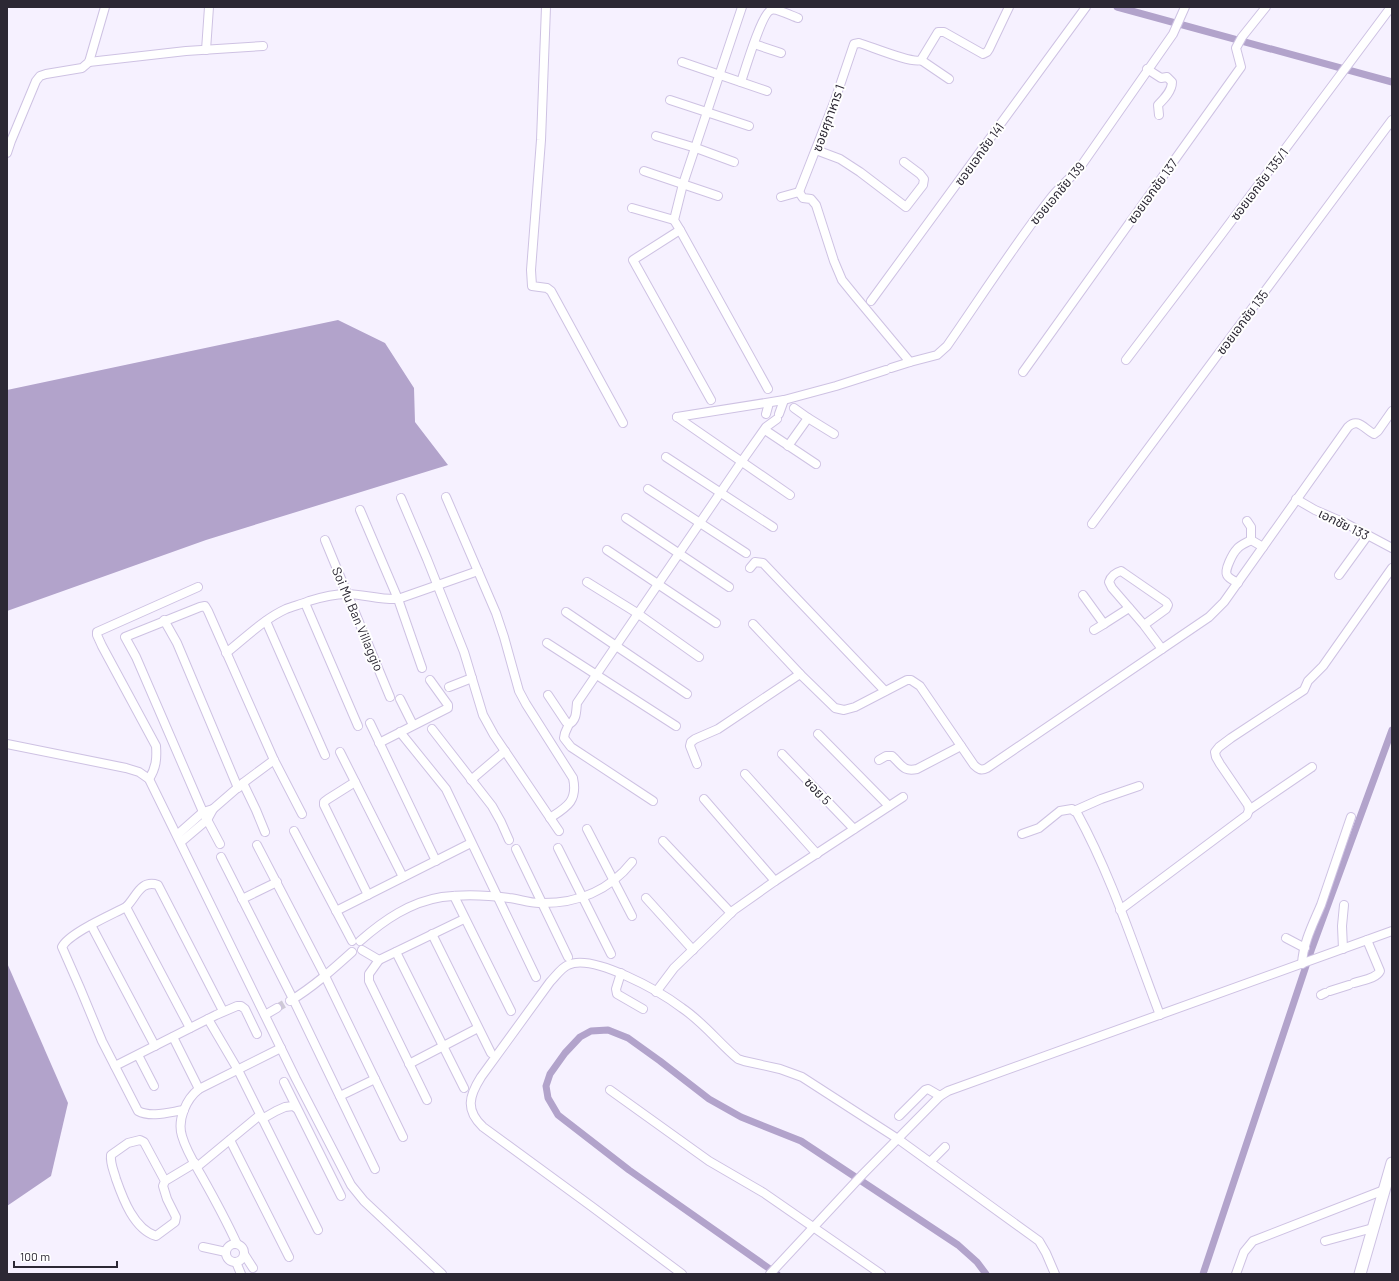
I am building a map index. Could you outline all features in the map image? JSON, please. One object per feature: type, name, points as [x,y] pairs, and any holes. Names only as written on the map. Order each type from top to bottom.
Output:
[{"type":"main road","points":[[1360,1274],[1392,1163]]},
{"type":"street","points":[[7,153],[36,81],[40,76],[82,68],[89,62],[105,7]]},
{"type":"street","points":[[206,50],[210,7]]},
{"type":"street","points":[[546,7],[541,140],[532,286],[547,288],[551,291],[623,423]]},
{"type":"street","points":[[674,220],[683,184],[742,7]]},
{"type":"street","points":[[949,79],[921,60],[938,32],[944,32],[982,54],[985,54],[989,49],[1009,7]]},
{"type":"street","name":"ซอยเอกชัย 139","points":[[742,461],[677,417],[700,412],[784,400],[836,386],[910,362],[937,355],[947,346],[1013,249],[1051,197],[1073,176],[1081,166],[1147,69],[1173,34],[1185,7]]},
{"type":"street","name":"ซอยเอกชัย 137","points":[[1022,372],[1241,67],[1236,48],[1242,37],[1266,7]]},
{"type":"street","name":"ซอยเอกชัย 135/1","points":[[1126,360],[1391,7]]},
{"type":"street","points":[[741,82],[766,14],[770,10],[775,10],[798,18]]},
{"type":"street","name":"ซอยเอกชัย 141","points":[[871,301],[1084,10]]},
{"type":"street","name":"ซอยศุภาหาร 1","points":[[799,192],[816,150],[854,44],[859,43],[916,62],[921,60]]},
{"type":"street","points":[[754,44],[781,53]]},
{"type":"street","points":[[89,62],[206,50],[263,46]]},
{"type":"street","points":[[682,62],[719,76],[767,91]]},
{"type":"street","points":[[1147,69],[1161,78],[1167,77],[1172,82],[1171,88],[1158,105],[1159,115]]},
{"type":"street","points":[[670,100],[749,126]]},
{"type":"street","name":"ซอยเอกชัย 135","points":[[1092,524],[1392,120]]},
{"type":"street","points":[[656,136],[696,148],[734,162]]},
{"type":"street","points":[[816,150],[840,159],[860,172],[906,207],[923,184],[924,179],[920,174],[904,162]]},
{"type":"street","points":[[644,171],[718,196]]},
{"type":"street","points":[[781,197],[799,192],[803,198],[811,199],[816,205],[834,261],[842,280],[910,362]]},
{"type":"street","points":[[632,208],[674,220],[768,389]]},
{"type":"street","points":[[680,230],[634,260],[711,400]]},
{"type":"street","points":[[765,423],[778,416],[784,400]]},
{"type":"street","points":[[653,801],[571,747],[564,738],[565,732],[569,724],[573,722],[576,717],[577,703],[742,461],[765,423],[769,403]]},
{"type":"street","points":[[794,408],[834,434]]},
{"type":"street","points":[[753,624],[800,674],[835,708],[844,710],[855,707],[907,680],[916,683],[920,686],[974,765],[978,769],[982,770],[1162,649],[1217,610],[1238,583],[1296,499],[1352,423],[1355,422],[1360,424],[1374,434],[1378,431],[1392,411]]},
{"type":"street","points":[[788,446],[808,418]]},
{"type":"street","points":[[765,423],[788,446],[816,464]]},
{"type":"street","points":[[666,457],[773,527]]},
{"type":"street","points":[[742,461],[790,494]]},
{"type":"street","points":[[648,489],[746,553]]},
{"type":"street","points":[[446,497],[478,571],[504,637],[519,690],[526,704],[573,778],[574,785],[572,802],[550,818]]},
{"type":"street","points":[[401,498],[462,646],[483,715],[505,751],[559,831]]},
{"type":"street","name":"เอกชัย 133","points":[[1296,499],[1392,548]]},
{"type":"street","points":[[360,510],[398,599],[422,668]]},
{"type":"street","points":[[626,518],[729,587]]},
{"type":"street","points":[[1247,521],[1251,527],[1251,540]]},
{"type":"street","points":[[1339,575],[1368,535]]},
{"type":"street","name":"Soi Mu Ban Villaggio","points":[[325,540],[390,697]]},
{"type":"street","points":[[1251,540],[1263,547]]},
{"type":"street","points":[[1238,583],[1226,574],[1226,569],[1235,550],[1240,545],[1251,540]]},
{"type":"street","points":[[607,550],[716,623]]},
{"type":"street","points":[[750,568],[755,562],[763,563],[885,691]]},
{"type":"street","points":[[1249,810],[1248,805],[1220,764],[1215,752],[1230,738],[1304,690],[1308,681],[1323,666],[1392,568]]},
{"type":"street","points":[[226,653],[266,621],[285,610],[326,596],[348,594],[398,599],[437,584],[478,571]]},
{"type":"street","points":[[1144,625],[1166,609],[1168,605],[1162,598],[1121,571],[1115,573],[1110,578],[1109,582],[1162,649]]},
{"type":"street","points":[[587,582],[637,614],[699,657]]},
{"type":"street","points":[[148,780],[156,766],[156,746],[102,646],[97,632],[198,587]]},
{"type":"street","points":[[1083,594],[1104,624]]},
{"type":"street","points":[[305,603],[358,726]]},
{"type":"street","points":[[220,844],[203,812],[136,657],[125,637],[164,620],[200,607],[205,606],[208,610],[274,760],[302,814]]},
{"type":"street","points":[[1094,630],[1129,608]]},
{"type":"street","points":[[566,612],[687,694]]},
{"type":"street","points":[[164,620],[177,643],[240,785],[256,810],[265,832]]},
{"type":"street","points":[[266,621],[325,755]]},
{"type":"street","points":[[547,643],[676,726]]},
{"type":"street","points":[[697,764],[690,746],[691,742],[718,729],[800,674]]},
{"type":"street","points":[[449,687],[472,678]]},
{"type":"street","points":[[379,743],[448,708],[448,705],[430,680]]},
{"type":"street","points":[[548,695],[562,717],[569,724]]},
{"type":"street","points":[[400,699],[413,725]]},
{"type":"street","points":[[370,723],[436,861]]},
{"type":"street","points":[[432,729],[496,813],[509,840]]},
{"type":"street","points":[[400,732],[446,789],[536,977]]},
{"type":"street","points":[[818,734],[889,806]]},
{"type":"street","points":[[7,744],[126,768],[139,772],[148,780],[179,839],[281,1048],[351,1185],[364,1201],[442,1274]]},
{"type":"street","points":[[879,760],[886,756],[892,756],[906,770],[910,770],[961,746]]},
{"type":"street","points":[[472,780],[505,751]]},
{"type":"street","points":[[340,752],[403,877]]},
{"type":"street","name":"ซอย 5","points":[[782,754],[854,829]]},
{"type":"street","points":[[179,839],[207,820],[213,809],[240,785],[274,760]]},
{"type":"street","points":[[1120,910],[1247,815],[1249,810],[1312,767]]},
{"type":"street","points":[[745,774],[817,854]]},
{"type":"street","points":[[355,782],[328,799],[324,802],[324,805],[368,895]]},
{"type":"street","points":[[1074,811],[1101,799],[1139,786]]},
{"type":"street","points":[[656,992],[674,968],[731,913],[775,880],[903,797]]},
{"type":"street","points":[[704,799],[775,880]]},
{"type":"street","points":[[179,839],[203,812],[213,809]]},
{"type":"street","points":[[1022,834],[1039,828],[1060,811],[1067,809],[1077,813],[1099,858],[1160,1015]]},
{"type":"street","points":[[1304,963],[1304,948],[1336,865],[1351,817]]},
{"type":"street","points":[[588,829],[632,916]]},
{"type":"street","points":[[294,831],[336,911],[356,941],[363,944],[362,950]]},
{"type":"street","points":[[663,842],[731,913]]},
{"type":"street","points":[[336,911],[471,843]]},
{"type":"street","points":[[257,845],[325,976],[403,1137]]},
{"type":"street","points":[[558,848],[612,954]]},
{"type":"street","points":[[516,849],[568,957]]},
{"type":"street","points":[[221,857],[340,1096],[375,1170]]},
{"type":"street","points":[[352,952],[349,946],[387,919],[412,906],[442,897],[471,895],[539,903],[562,903],[583,897],[599,890],[614,881],[632,862]]},
{"type":"street","points":[[242,899],[277,882]]},
{"type":"street","points":[[184,1110],[160,1113],[143,1113],[138,1111],[102,1041],[62,948],[64,942],[126,907],[139,889],[153,883],[158,885],[223,1011]]},
{"type":"street","points":[[454,896],[464,919],[512,1011]]},
{"type":"street","points":[[646,898],[693,950]]},
{"type":"street","points":[[1343,949],[1342,926],[1344,905]]},
{"type":"street","points":[[126,907],[190,1028]]},
{"type":"street","points":[[427,1100],[369,981],[369,974],[379,960],[464,919]]},
{"type":"street","points":[[91,926],[155,1046]]},
{"type":"street","points":[[770,1274],[863,1174],[940,1096],[948,1091],[1392,931]]},
{"type":"street","points":[[432,934],[491,1054]]},
{"type":"street","points":[[1286,938],[1304,948]]},
{"type":"street","points":[[1325,993],[1378,974],[1380,971],[1367,940]]},
{"type":"street","points":[[291,1000],[325,976],[352,952],[359,953],[362,950]]},
{"type":"street","points":[[362,950],[379,960]]},
{"type":"street","points":[[396,952],[464,1088]]},
{"type":"street","points":[[682,1274],[482,1127],[473,1116],[471,1110],[474,1088],[550,982],[563,968],[569,964],[582,962],[621,973],[682,1008],[738,1059],[780,1069],[802,1077],[898,1139],[1039,1241],[1055,1274]]},
{"type":"street","points":[[621,973],[616,989],[617,994],[643,1009]]},
{"type":"street","points":[[115,1066],[223,1011],[237,1006],[241,1006],[245,1009],[257,1034]]},
{"type":"street","points":[[265,1015],[277,1008]]},
{"type":"street","points":[[208,1019],[238,1070],[318,1230]]},
{"type":"street","points":[[409,1064],[478,1028]]},
{"type":"street","points":[[173,1037],[199,1089]]},
{"type":"street","points":[[253,1268],[244,1254],[242,1247],[237,1244],[196,1165],[182,1135],[182,1117],[187,1102],[199,1089],[281,1048]]},
{"type":"street","points":[[138,1054],[154,1086]]},
{"type":"street","points":[[340,1096],[375,1079]]},
{"type":"street","points":[[284,1082],[342,1196]]},
{"type":"street","points":[[899,1116],[925,1090],[928,1089],[940,1096]]},
{"type":"street","points":[[610,1090],[709,1161],[764,1193],[881,1274]]},
{"type":"street","points":[[165,1181],[144,1142],[140,1140],[128,1143],[111,1155],[110,1162],[129,1212],[145,1230],[157,1235],[176,1222],[176,1217],[167,1199],[163,1186],[165,1181],[196,1165],[261,1117],[285,1107],[292,1106],[296,1108]]},
{"type":"street","points":[[230,1140],[289,1257]]},
{"type":"street","points":[[930,1162],[945,1147]]},
{"type":"street","points":[[1236,1274],[1244,1252],[1253,1241],[1384,1190]]},
{"type":"street","points":[[1324,1241],[1373,1228]]},
{"type":"street","points":[[237,1244],[228,1246],[226,1252],[228,1259],[232,1262],[236,1262],[241,1260],[244,1254]]},
{"type":"street","points":[[203,1247],[226,1252]]},
{"type":"street","points":[[236,1262],[241,1274]]},
{"type":"shaded area","points":[[338,320],[385,343],[414,388],[415,422],[448,465],[206,540],[7,611],[7,390]]},
{"type":"shaded area","points":[[7,963],[68,1103],[51,1176],[7,1206]]},
{"type":"waterway","points":[[1117,7],[1392,82]]},
{"type":"waterway","points":[[1203,1274],[1312,948],[1392,730]]},
{"type":"waterway","points":[[777,1274],[629,1170],[558,1115],[548,1098],[546,1086],[550,1074],[565,1053],[580,1037],[591,1031],[608,1030],[628,1038],[709,1099],[741,1117],[801,1141],[958,1245],[977,1262],[986,1274]]},
{"type":"tunnel","points":[[277,1008],[289,1001]]}]
